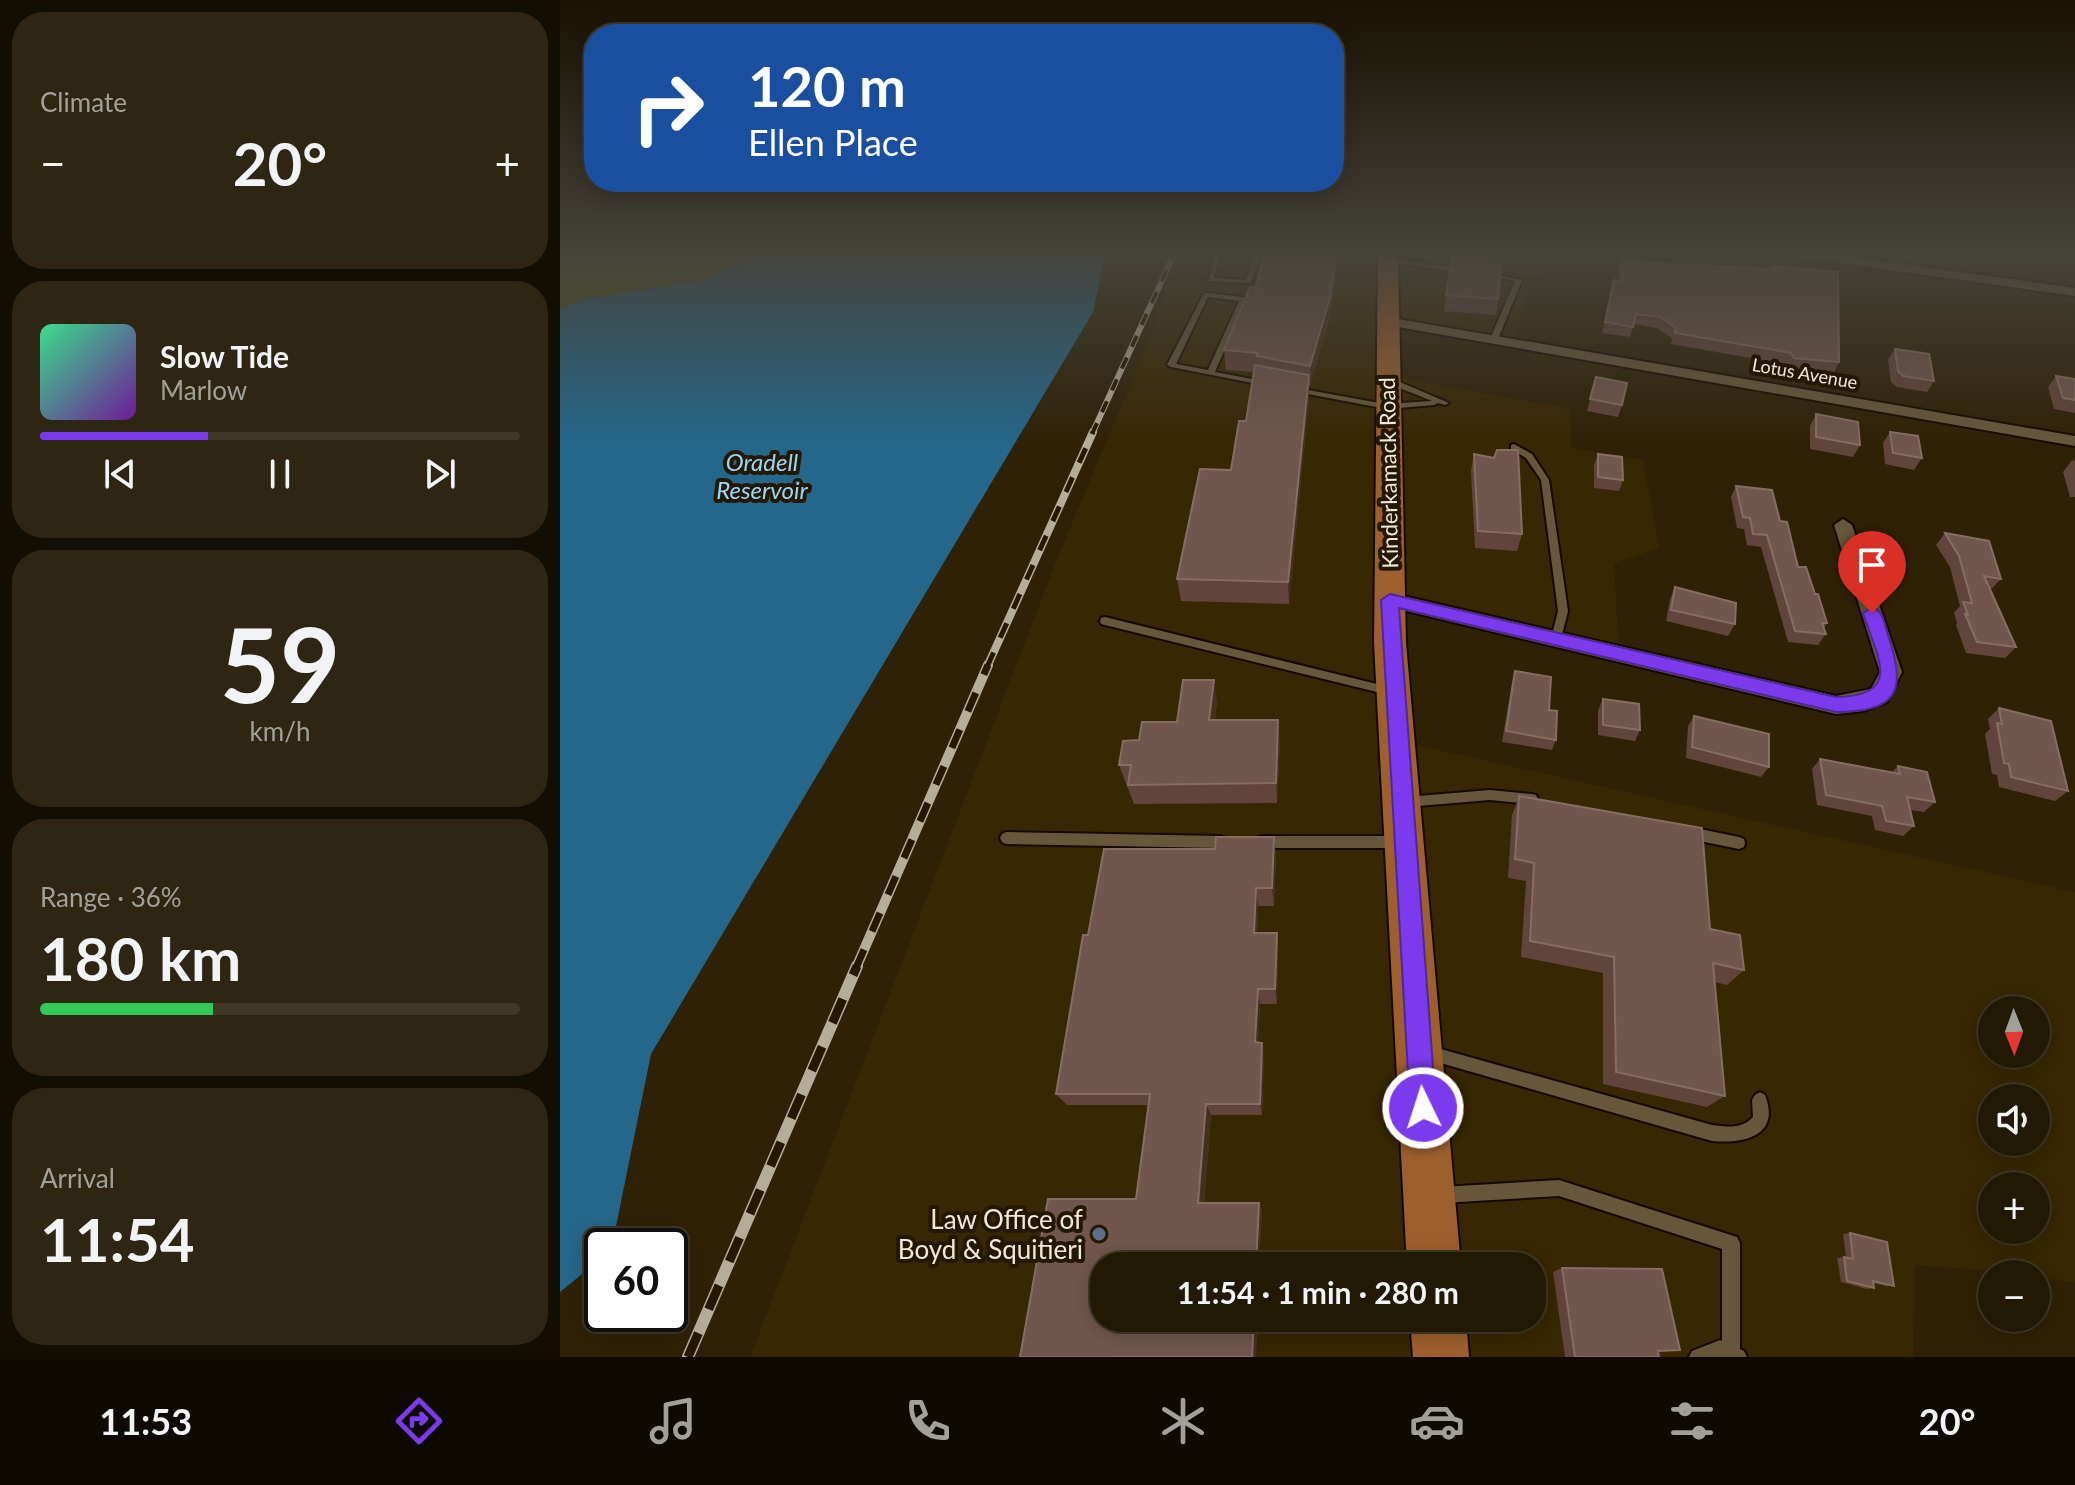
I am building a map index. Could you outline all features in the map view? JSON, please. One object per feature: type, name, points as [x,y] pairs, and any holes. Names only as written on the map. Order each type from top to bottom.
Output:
[{"type":"main road","name":"Kinderkamack Road","points":[[1386,317],[1394,692],[1433,1252]]},
{"type":"main road","points":[[1439,1332],[1441,1357]]},
{"type":"street","name":"Lotus Avenue","points":[[1386,321],[2075,441]]},
{"type":"street","points":[[1390,600],[1836,705],[1861,704],[1879,698],[1889,686],[1891,672],[1843,525]]},
{"type":"lane","points":[[1195,317],[1171,365],[1270,385]]},
{"type":"lane","points":[[1211,373],[1235,317]]},
{"type":"lane","points":[[1494,339],[1503,317]]},
{"type":"lane","points":[[1284,387],[1445,403],[1387,398]]},
{"type":"lane","points":[[1514,447],[1529,456],[1545,480],[1563,611],[1556,639]]},
{"type":"lane","points":[[1105,621],[1394,692]]},
{"type":"lane","points":[[1402,802],[1490,795],[1552,803]]},
{"type":"lane","points":[[1677,830],[1739,843]]},
{"type":"lane","points":[[1006,838],[1221,842]]},
{"type":"lane","points":[[1251,842],[1405,842]]},
{"type":"lane","points":[[1419,1050],[1712,1133],[1737,1135],[1751,1130],[1761,1119],[1760,1100]]},
{"type":"lane","points":[[1430,1196],[1559,1188],[1731,1243],[1735,1355],[1708,1350],[1698,1357]]},
{"type":"shaded area","points":[[1157,317],[1521,317],[1515,343],[1386,321],[1387,375],[1570,409],[1571,448],[1643,460],[1659,548],[1614,563],[1619,654],[1390,600],[1398,741],[2075,892],[2075,1282],[2050,1279],[2050,1260],[1978,1260],[1978,1270],[1915,1265],[1913,1357],[750,1357],[1057,559]]},
{"type":"water","name":"Oradell Reservoir","points":[[560,317],[1090,317],[651,1054],[616,1228],[584,1228],[584,1273],[560,1292]]},
{"type":"building","points":[[1237,317],[1324,317],[1310,366],[1257,356],[1257,353],[1224,350]]},
{"type":"building","points":[[1606,317],[1635,317],[1633,327],[1605,322]]},
{"type":"building","points":[[1661,317],[1839,317],[1839,362],[1794,358],[1791,353],[1675,333],[1676,328]]},
{"type":"building","points":[[1895,349],[1929,354],[1934,381],[1903,376],[1898,371]]},
{"type":"building","points":[[1255,365],[1309,375],[1288,582],[1177,579],[1200,469],[1231,470],[1239,421],[1246,421]]},
{"type":"building","points":[[2056,376],[2075,379],[2075,400],[2063,398]]},
{"type":"building","points":[[1596,377],[1627,383],[1622,405],[1590,399]]},
{"type":"building","points":[[1816,414],[1858,422],[1860,445],[1816,437]]},
{"type":"building","points":[[1890,432],[1918,436],[1922,458],[1893,453]]},
{"type":"building","points":[[1497,450],[1518,450],[1522,534],[1478,531],[1474,454],[1494,458]]},
{"type":"building","points":[[1598,454],[1622,457],[1623,480],[1598,477]]},
{"type":"building","points":[[1736,486],[1772,490],[1780,521],[1787,522],[1798,567],[1806,567],[1815,594],[1818,594],[1827,623],[1822,623],[1826,634],[1795,631],[1767,535],[1753,534],[1750,518],[1743,517]]},
{"type":"building","points":[[1945,533],[1989,541],[2001,579],[1984,576],[2016,647],[1977,642],[1965,614],[1968,615],[1963,602],[1972,603],[1959,556]]},
{"type":"building","points":[[1675,587],[1736,603],[1735,624],[1671,610]]},
{"type":"building","points":[[1515,671],[1551,677],[1549,710],[1557,711],[1556,740],[1506,731]]},
{"type":"building","points":[[1183,680],[1214,680],[1209,720],[1278,720],[1276,783],[1128,785],[1131,765],[1119,765],[1123,741],[1139,740],[1142,722],[1177,722]]},
{"type":"building","points":[[1603,699],[1639,704],[1640,730],[1603,725]]},
{"type":"building","points":[[1999,708],[2051,721],[2068,791],[2011,777],[2009,764],[2004,763],[1997,723],[2002,724]]},
{"type":"building","points":[[1694,716],[1769,734],[1769,767],[1692,747]]},
{"type":"building","points":[[1820,759],[1900,774],[1898,766],[1927,772],[1935,802],[1907,797],[1914,826],[1886,821],[1882,806],[1826,795]]},
{"type":"building","points":[[1519,796],[1702,828],[1710,929],[1740,935],[1744,970],[1713,963],[1725,1096],[1616,1072],[1614,957],[1530,941],[1534,863],[1515,859]]},
{"type":"building","points":[[1216,837],[1274,837],[1272,888],[1256,888],[1254,933],[1277,933],[1275,989],[1258,989],[1255,1042],[1262,1043],[1260,1104],[1206,1104],[1198,1203],[1259,1203],[1257,1252],[1090,1252],[1090,1332],[1253,1332],[1252,1357],[1020,1357],[1048,1199],[1136,1199],[1150,1094],[1056,1094],[1083,935],[1088,935],[1104,849],[1215,849]]},
{"type":"building","points":[[1850,1233],[1887,1242],[1894,1286],[1873,1281],[1874,1288],[1847,1281],[1844,1257],[1853,1259]]},
{"type":"building","points":[[1562,1268],[1662,1269],[1680,1350],[1658,1351],[1659,1357],[1575,1357]]},
{"type":"railway","points":[[1092,434],[1145,317]]},
{"type":"railway","points":[[987,667],[1093,432]]},
{"type":"railway","points":[[856,968],[988,665]]},
{"type":"railway","points":[[688,1357],[857,966]]},
{"type":"place","name":"Law Office of Boyd & Squitieri","points":[[1099,1234]]},
{"type":"route","points":[[1423,1108],[1390,643],[1390,600],[1836,705],[1861,704],[1879,698],[1889,686],[1891,672],[1872,613]]}]
